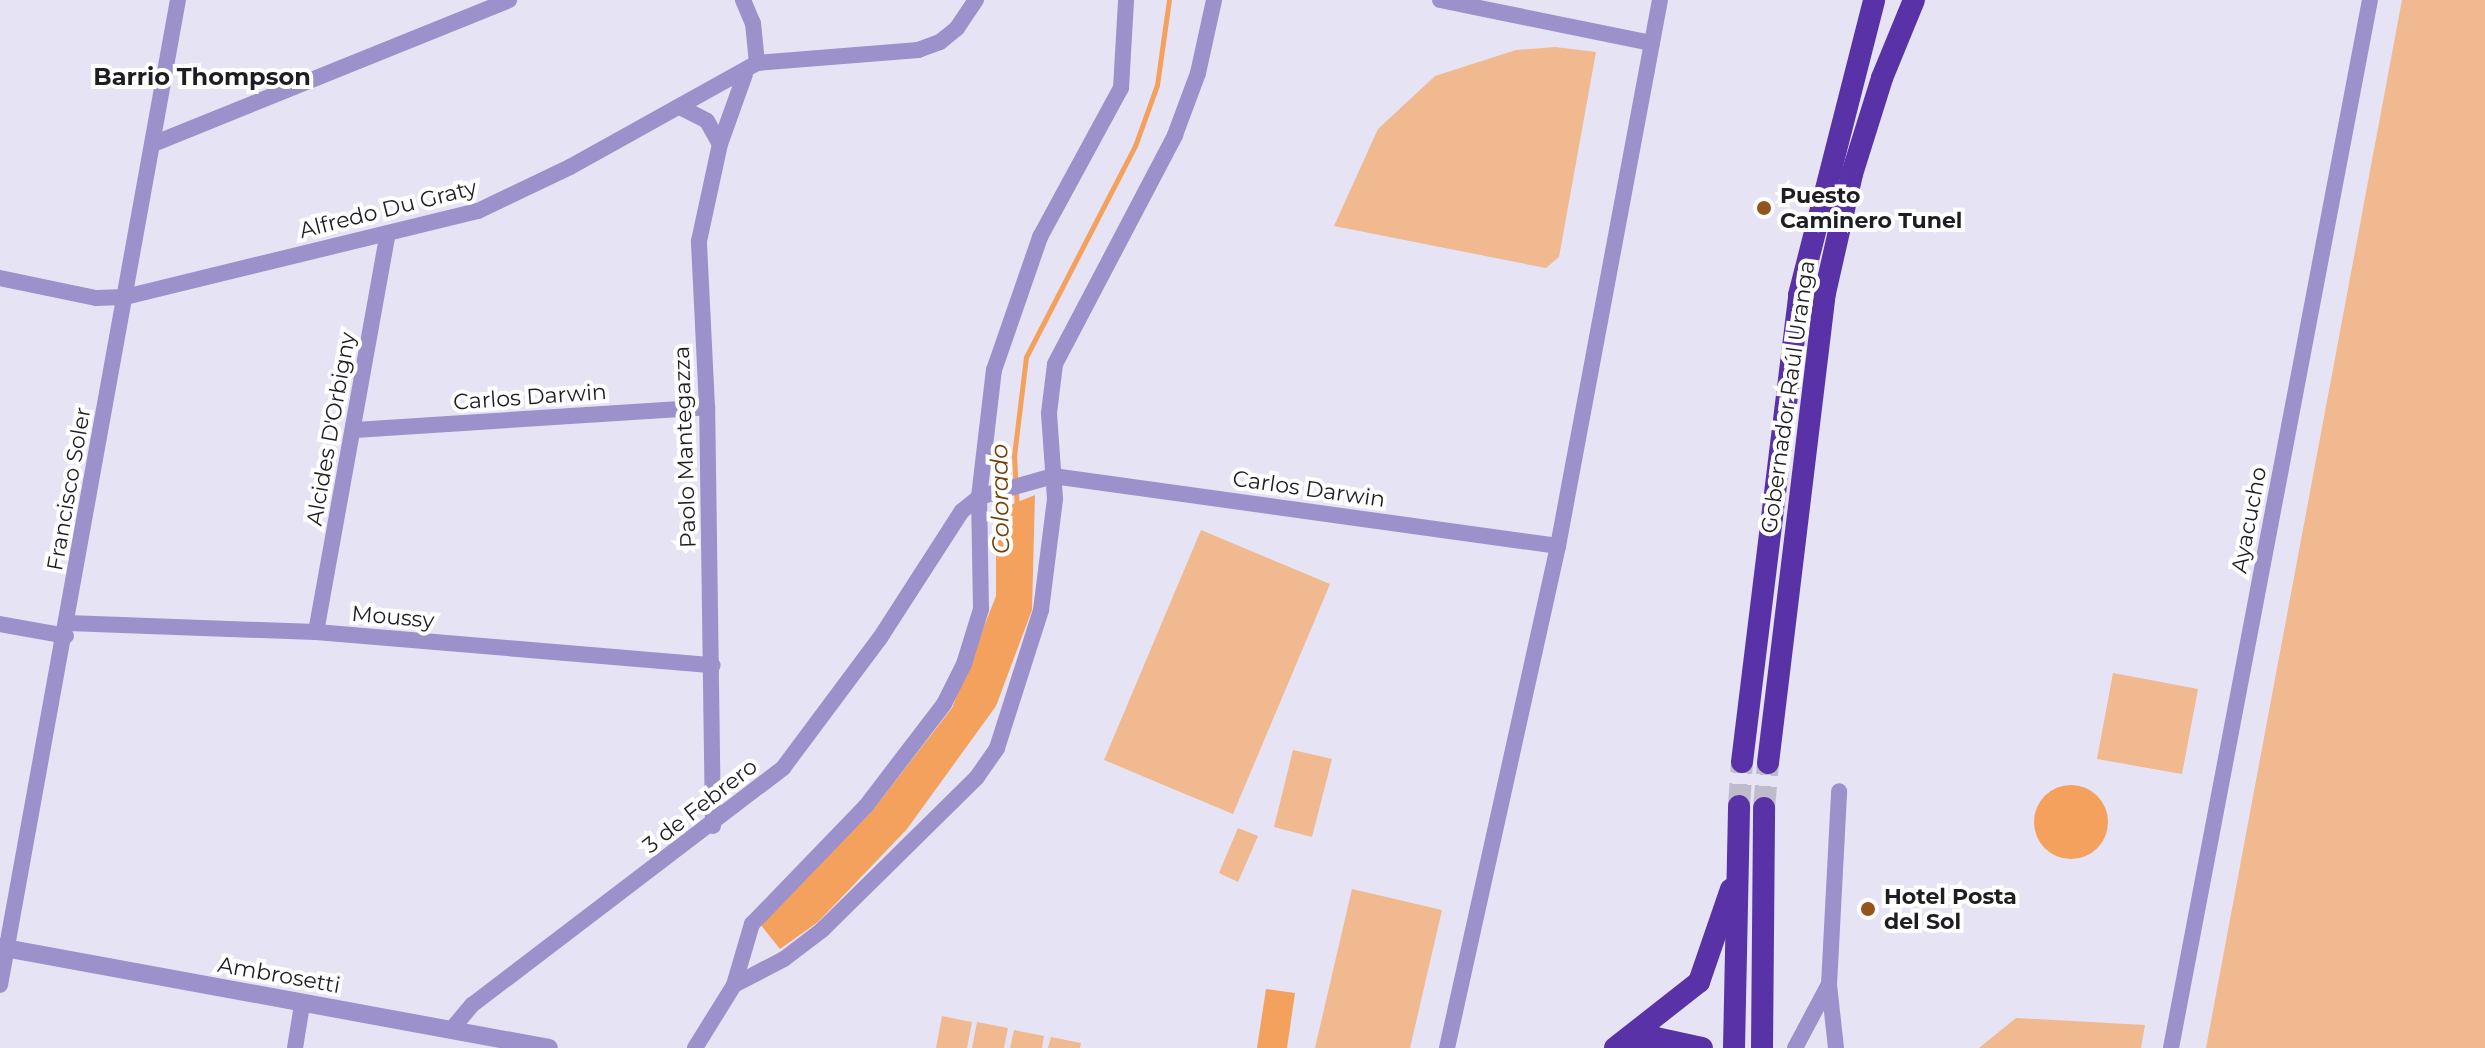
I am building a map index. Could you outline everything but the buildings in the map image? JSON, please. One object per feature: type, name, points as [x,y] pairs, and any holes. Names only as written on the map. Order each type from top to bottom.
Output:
[{"type":"highway","name":"Gobernador Raúl Uranga","points":[[1742,762],[1799,295],[1874,0]]},
{"type":"highway","name":"Gobernador Raúl Uranga","points":[[1768,763],[1825,293],[1865,133],[1914,0]]},
{"type":"highway","points":[[1734,1048],[1739,806]]},
{"type":"highway","points":[[1764,808],[1764,1041]]},
{"type":"highway","points":[[1615,1048],[1699,982],[1737,869]]},
{"type":"highway","points":[[1630,1048],[1656,1038],[1702,1048]]},
{"type":"street","name":"Francisco Soler","points":[[0,985],[3,948],[67,629],[178,0]]},
{"type":"street","points":[[153,144],[509,0]]},
{"type":"street","name":"Paolo Mantegazza","points":[[713,826],[707,407],[699,241],[720,144],[751,68],[753,23],[743,0]]},
{"type":"street","points":[[751,68],[918,50],[949,35],[976,0]]},
{"type":"street","points":[[695,1048],[734,985],[752,924],[866,806],[944,704],[976,633],[981,609],[987,495],[1001,343],[1040,237],[1121,88],[1126,0]]},
{"type":"street","points":[[734,985],[784,959],[822,930],[990,761],[1015,700],[1041,610],[1055,499],[1046,476],[1055,364],[1175,135],[1198,73],[1214,0]]},
{"type":"street","points":[[1440,0],[1652,43]]},
{"type":"street","points":[[1447,1048],[1558,546],[1660,0]]},
{"type":"street","name":"Ayacucho","points":[[2171,1048],[2370,0]]},
{"type":"street","name":"Alfredo Du Graty","points":[[0,278],[96,298],[125,297],[478,211],[512,197],[751,68]]},
{"type":"street","points":[[680,107],[707,121],[720,144]]},
{"type":"street","name":"Alcides D'Orbigny","points":[[316,632],[355,430],[388,233]]},
{"type":"street","name":"Carlos Darwin","points":[[355,430],[707,407]]},
{"type":"street","points":[[987,495],[1046,476]]},
{"type":"street","name":"Carlos Darwin","points":[[1046,476],[1558,546]]},
{"type":"street","name":"3 de Febrero","points":[[451,1030],[472,1005],[713,826],[783,768],[927,568],[962,511],[987,495]]},
{"type":"street","name":"Moussy","points":[[0,624],[67,629],[316,632],[713,665]]},
{"type":"street","points":[[1836,1048],[1829,985],[1839,791]]},
{"type":"street","name":"Ambrosetti","points":[[3,948],[549,1048]]},
{"type":"street","points":[[1795,1048],[1829,985]]},
{"type":"street","points":[[295,1048],[302,1005]]},
{"type":"shaded area","points":[[2402,0],[2485,0],[2485,1048],[2206,1048]]},
{"type":"shaded area","points":[[1555,47],[1596,52],[1559,257],[1546,268],[1334,226],[1378,129],[1435,76],[1516,50]]},
{"type":"shaded area","points":[[1035,495],[1032,610],[996,706],[907,829],[818,922],[780,949],[760,924],[872,811],[952,708],[996,596],[996,511]]},
{"type":"shaded area","points":[[1201,530],[1330,584],[1233,814],[1104,760]]},
{"type":"shaded area","points":[[2113,673],[2198,689],[2182,774],[2097,759]]},
{"type":"shaded area","points":[[1293,750],[1332,759],[1312,837],[1274,827]]},
{"type":"shaded area","points":[[2071,785],[2085,788],[2097,796],[2105,808],[2108,822],[2105,836],[2097,848],[2085,856],[2071,859],[2057,856],[2045,848],[2037,836],[2034,822],[2037,808],[2045,796],[2057,788]]},
{"type":"shaded area","points":[[1238,828],[1258,836],[1238,882],[1219,873]]},
{"type":"shaded area","points":[[1352,889],[1442,910],[1410,1048],[1315,1048]]},
{"type":"shaded area","points":[[1266,989],[1295,993],[1287,1048],[1257,1048]]},
{"type":"shaded area","points":[[942,1016],[972,1022],[967,1048],[936,1048]]},
{"type":"shaded area","points":[[2016,1018],[2145,1025],[2141,1048],[1979,1048]]},
{"type":"shaded area","points":[[977,1022],[1008,1028],[1004,1048],[972,1048]]},
{"type":"shaded area","points":[[1014,1030],[1044,1036],[1042,1048],[1010,1048]]},
{"type":"shaded area","points":[[1051,1037],[1081,1043],[1080,1048],[1048,1048]]},
{"type":"waterway","name":"Colorado","points":[[1017,509],[1014,456],[1026,357],[1135,146],[1157,85],[1169,0]]},
{"type":"tunnel","points":[[1739,806],[1742,762]]},
{"type":"tunnel","points":[[1764,808],[1768,763]]},
{"type":"place","name":"Puesto Caminero Tunel","points":[[1764,208]]},
{"type":"place","name":"Hotel Posta del Sol","points":[[1868,909]]},
{"type":"district","name":"Barrio Thompson","points":[[202,77]]}]
